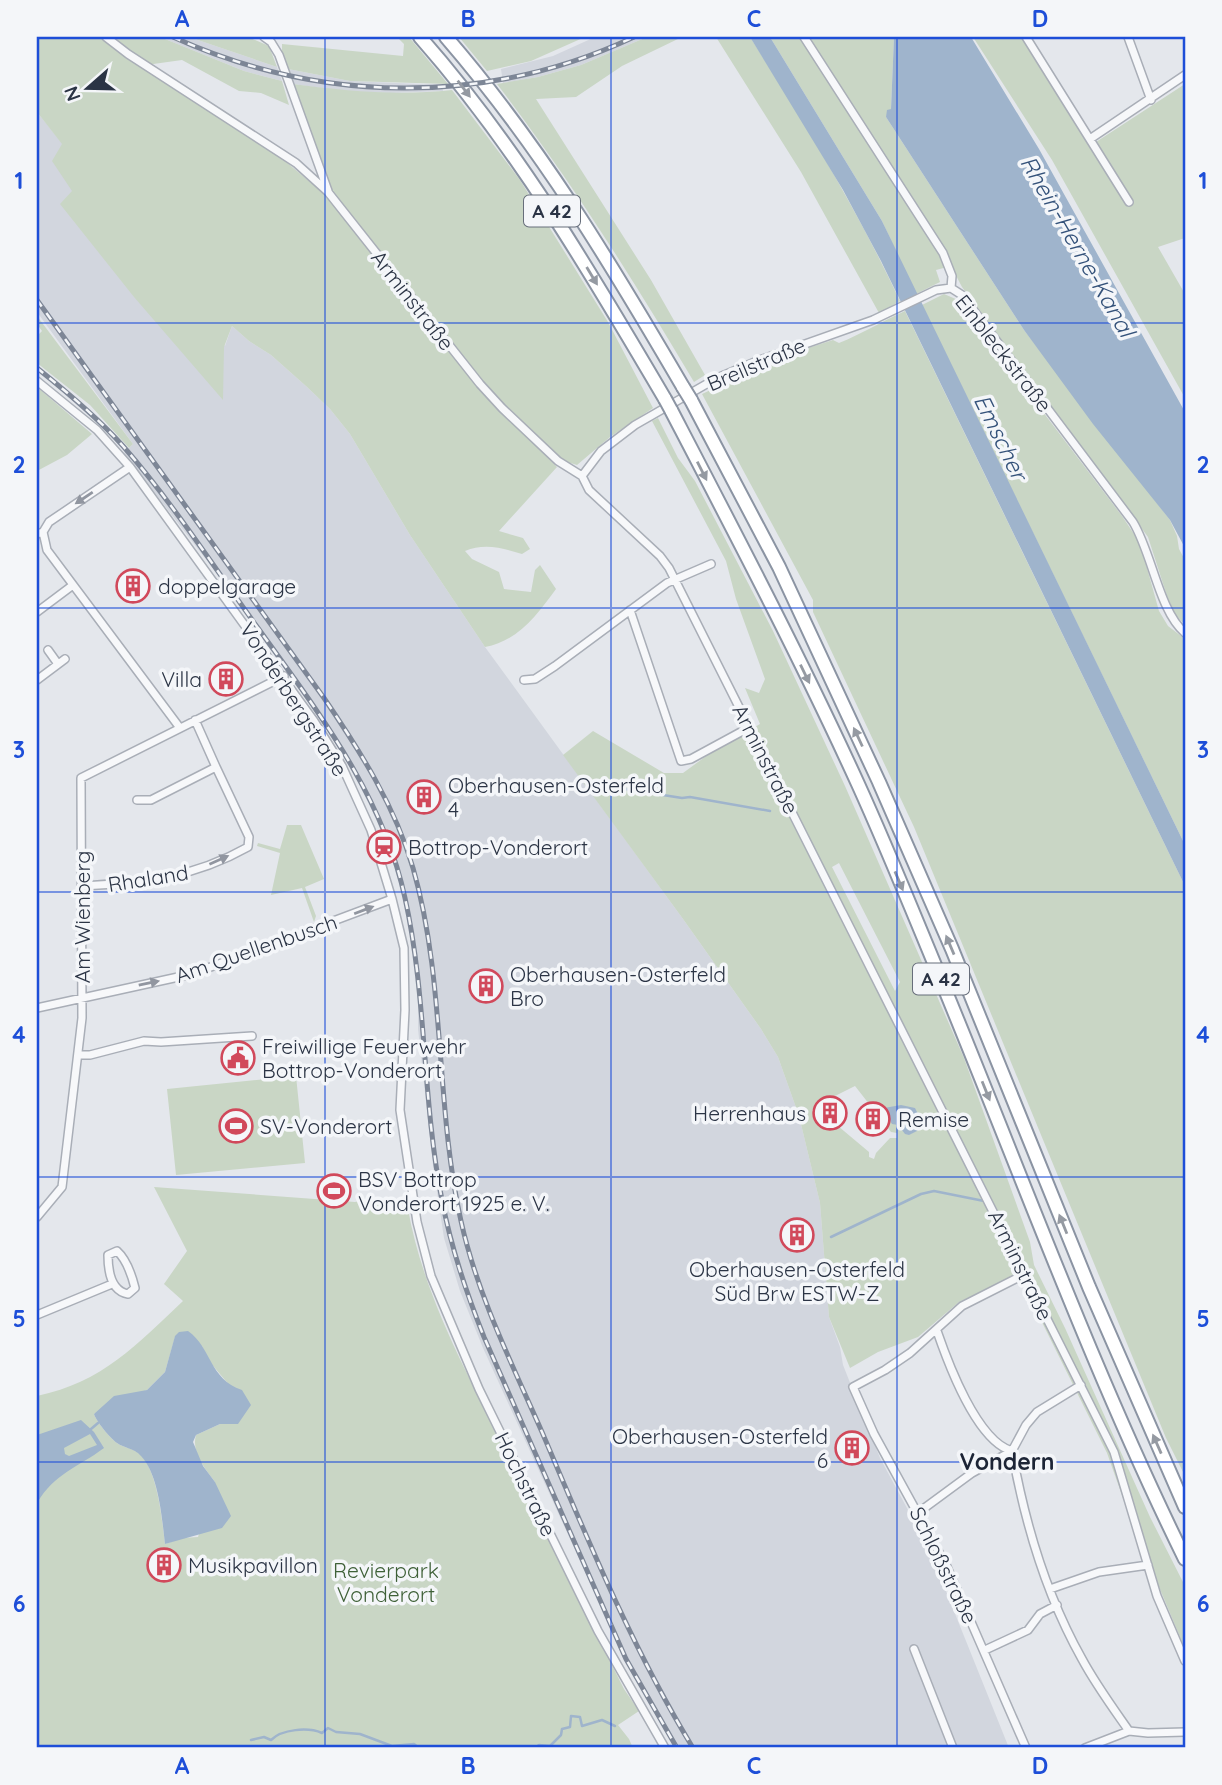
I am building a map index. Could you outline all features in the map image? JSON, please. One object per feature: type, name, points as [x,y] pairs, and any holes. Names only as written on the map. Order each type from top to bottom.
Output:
[{"type":"highway","name":"A 42","points":[[420,37],[459,81],[524,171],[590,272],[668,405],[758,577],[858,784],[937,970],[1070,1305],[1145,1477],[1185,1559]]},
{"type":"highway","name":"A 42","points":[[446,37],[552,172],[607,258],[684,387],[779,567],[879,782],[952,949],[1088,1287],[1185,1507]]},
{"type":"street","name":"Arminstraße","points":[[106,37],[296,163],[328,192],[480,384],[558,461],[582,475],[589,489],[660,556],[675,579],[1081,1385],[1119,1465],[1157,1596],[1185,1661]]},
{"type":"street","points":[[264,37],[271,42],[279,55],[328,192]]},
{"type":"street","name":"Einbleckstraße","points":[[803,37],[943,253],[952,276],[951,288],[962,295],[1133,522],[1142,537],[1171,615],[1185,633]]},
{"type":"street","points":[[1026,37],[1129,202]]},
{"type":"street","points":[[1128,37],[1152,100]]},
{"type":"street","points":[[1090,139],[1152,100],[1185,75]]},
{"type":"street","name":"Breilstraße","points":[[582,475],[601,452],[635,425],[717,378],[757,360],[892,311],[942,288],[951,288]]},
{"type":"street","name":"Vonderbergstraße","points":[[37,381],[97,430],[130,467],[284,676],[342,766],[371,830],[404,948],[405,1010],[400,1110],[415,1209]]},
{"type":"street","points":[[130,467],[49,522],[40,533],[47,550],[180,727],[284,676]]},
{"type":"street","points":[[524,680],[535,680],[675,579],[711,564]]},
{"type":"street","points":[[37,612],[73,584]]},
{"type":"street","points":[[630,610],[681,761],[691,759],[750,727]]},
{"type":"street","points":[[37,680],[61,662],[48,650]]},
{"type":"street","name":"Rhaland","points":[[81,886],[132,884],[191,873],[248,847],[249,837],[195,720]]},
{"type":"street","name":"Am Wienberg","points":[[37,1217],[62,1187],[78,1055],[82,998],[81,778],[180,727]]},
{"type":"street","points":[[137,800],[151,800],[216,767]]},
{"type":"street","name":"Am Quellenbusch","points":[[37,1008],[192,974],[392,899]]},
{"type":"street","points":[[78,1055],[90,1055],[144,1041],[252,1036]]},
{"type":"street","name":"Hochstraße","points":[[415,1209],[431,1276],[479,1389],[597,1631],[665,1748]]},
{"type":"street","points":[[117,1251],[122,1255],[135,1288],[131,1293],[125,1294],[112,1284],[108,1255],[117,1251]]},
{"type":"street","points":[[1012,1451],[1002,1447],[971,1409],[955,1379],[937,1331],[962,1306],[1025,1274]]},
{"type":"street","points":[[37,1315],[112,1284]]},
{"type":"street","name":"Schloßstraße","points":[[937,1331],[899,1361],[853,1387],[874,1434],[947,1567],[1026,1748]]},
{"type":"street","points":[[919,1512],[972,1472],[1012,1451],[1026,1425],[1037,1412],[1081,1385]]},
{"type":"street","points":[[1012,1451],[1028,1530],[1057,1605],[1088,1671],[1129,1731]]},
{"type":"street","points":[[1050,1588],[1099,1572],[1148,1565]]},
{"type":"street","points":[[985,1650],[1028,1630],[1040,1615],[1057,1605]]},
{"type":"street","points":[[914,1649],[953,1748]]},
{"type":"street","points":[[1085,1748],[1129,1731],[1148,1734],[1185,1732]]},
{"type":"shaded area","points":[[160,37],[189,37],[277,67],[282,81],[244,71]]},
{"type":"shaded area","points":[[595,37],[647,37],[581,65],[503,83],[501,69],[553,56]]},
{"type":"shaded area","points":[[288,69],[350,81],[442,85],[443,91],[341,91],[293,84]]},
{"type":"shaded area","points":[[37,112],[225,346],[232,326],[271,355],[307,387],[330,409],[350,434],[410,535],[485,647],[683,919],[778,1057],[799,1116],[820,1203],[829,1317],[840,1347],[843,1365],[880,1458],[929,1549],[1009,1748],[676,1748],[658,1719],[627,1664],[483,1348],[460,1291],[444,1238],[418,1029],[418,989],[406,901],[391,849],[356,774],[337,744],[225,584],[124,453],[133,444],[37,312]]},
{"type":"green space","points":[[37,37],[160,37],[244,71],[282,81],[289,105],[261,93],[239,91],[182,60],[139,66],[244,131],[329,198],[474,383],[557,467],[499,531],[523,538],[530,549],[522,554],[486,547],[465,551],[472,559],[499,572],[504,589],[531,592],[535,570],[540,565],[556,589],[534,617],[517,633],[485,647],[410,535],[350,434],[330,409],[271,355],[232,326],[224,347],[223,400],[134,297],[60,204],[72,191],[52,161],[62,144],[37,112]]},
{"type":"green space","points":[[189,37],[248,37],[269,46],[277,67]]},
{"type":"green space","points":[[397,37],[409,37],[448,84],[350,81],[288,69],[282,54],[282,44],[403,56],[404,44]]},
{"type":"green space","points":[[459,37],[585,37],[531,61],[487,71]]},
{"type":"green space","points":[[647,37],[682,37],[622,66],[576,97],[536,99],[651,280],[705,375],[694,382],[600,230],[497,84],[538,77],[581,65]]},
{"type":"green space","points":[[716,37],[750,37],[829,166],[900,301],[879,313],[801,172]]},
{"type":"green space","points":[[770,37],[894,37],[891,109],[886,117],[1024,330],[1170,520],[1185,560],[1185,625],[1175,614],[1167,596],[1148,537],[962,287],[951,266],[936,270],[940,282],[916,294],[882,221]]},
{"type":"green space","points":[[973,37],[1023,37],[1088,140],[1096,142],[1185,84],[1185,238],[1158,247],[1185,294],[1185,398],[1052,160]]},
{"type":"green space","points":[[293,84],[372,92],[452,90],[520,180],[608,322],[653,408],[610,437],[577,465],[564,461],[492,392],[453,347],[331,190]]},
{"type":"green space","points":[[944,294],[958,300],[1122,516],[1140,543],[1159,611],[1168,626],[1185,639],[1185,845],[922,305]]},
{"type":"green space","points":[[905,311],[1185,886],[1185,1476],[1166,1438],[914,827],[813,612],[813,600],[702,394],[786,355],[833,340],[839,343]]},
{"type":"green space","points":[[37,316],[133,444],[129,448],[90,405],[37,363],[37,336],[42,331],[37,324]]},
{"type":"green space","points":[[37,387],[92,434],[67,455],[37,471]]},
{"type":"green space","points":[[658,418],[678,458],[695,481],[773,631],[845,786],[964,1058],[1030,1242],[1034,1265],[1150,1517],[1185,1586],[1185,1649],[1129,1515],[1107,1453],[1018,1274],[959,1302],[918,1337],[878,1352],[850,1368],[829,1317],[820,1203],[799,1116],[778,1057],[683,919],[563,755],[593,731],[664,773],[683,773],[760,724],[745,688],[759,693],[765,679],[736,599],[726,561],[652,421]],"holes":[[[839,863],[900,982],[895,991],[832,867]],[[855,1086],[891,1132],[897,1133],[897,1138],[890,1138],[874,1159],[838,1126],[825,1128],[812,1110]]]},
{"type":"green space","points":[[287,825],[301,825],[324,879],[305,887],[316,916],[314,922],[302,888],[271,895],[280,853],[257,846],[258,843],[280,849]]},
{"type":"green space","name":"SV-Vonderort","points":[[296,1076],[305,1163],[176,1175],[167,1089]]},
{"type":"green space","name":"Revierpark Vonderort","points":[[154,1187],[355,1202],[365,1200],[408,1209],[425,1275],[451,1340],[624,1689],[639,1711],[618,1725],[633,1748],[37,1748],[37,1396],[81,1381],[117,1360],[183,1301],[164,1284],[187,1251]],"holes":[[[175,1337],[202,1346],[209,1361],[230,1386],[238,1424],[220,1424],[196,1435],[197,1454],[215,1482],[198,1537],[182,1538],[165,1544],[158,1497],[147,1463],[141,1455],[114,1441],[94,1414],[147,1390],[165,1372]]]},
{"type":"water","points":[[750,37],[770,37],[882,221],[1185,845],[1185,886],[881,261],[843,190]]},
{"type":"water","name":"Rhein-Herne-Kanal","points":[[894,37],[971,37],[1039,149],[1185,412],[1185,548],[1170,520],[1093,424],[1024,330],[886,117],[887,110],[891,109]]},
{"type":"water","points":[[901,1105],[915,1108],[921,1120],[917,1131],[909,1135],[898,1125],[892,1124],[884,1111],[884,1108]]},
{"type":"water","points":[[188,1331],[202,1346],[223,1379],[242,1390],[251,1405],[238,1424],[220,1424],[196,1435],[193,1442],[231,1516],[222,1528],[165,1544],[159,1498],[147,1464],[138,1453],[114,1441],[94,1414],[114,1396],[147,1390],[165,1372],[175,1336],[179,1332]]},
{"type":"water","points":[[81,1420],[94,1432],[104,1448],[59,1478],[37,1503],[37,1435]],"holes":[[[90,1434],[97,1445],[69,1456],[65,1454],[64,1448]]]},
{"type":"waterway","points":[[612,787],[770,811]]},
{"type":"waterway","points":[[831,1237],[921,1194],[934,1191],[984,1201]]},
{"type":"waterway","points":[[91,1429],[98,1423]]},
{"type":"waterway","points":[[534,1748],[539,1745],[550,1746],[561,1735],[562,1729],[570,1727],[571,1716],[580,1717],[582,1726],[602,1720],[615,1726]]},
{"type":"waterway","points":[[251,1740],[264,1737],[271,1740],[282,1733],[295,1730],[322,1733],[328,1728],[336,1732],[360,1734],[392,1746],[414,1744],[419,1748]]},
{"type":"railway","points":[[173,37],[229,59],[287,75],[345,85],[404,88],[463,85],[521,76],[578,60],[634,37]]},
{"type":"railway","points":[[37,300],[324,698],[363,759],[397,823],[413,868],[431,955],[453,1177],[461,1221],[476,1275],[507,1355],[612,1593],[650,1672],[693,1748]]},
{"type":"railway","points":[[37,368],[103,425],[159,489],[325,723],[365,789],[395,860],[405,898],[417,973],[436,1162],[446,1218],[460,1270],[484,1337],[626,1659],[677,1748]]},
{"type":"place","name":"doppelgarage","points":[[133,586]]},
{"type":"place","name":"Villa","points":[[226,679]]},
{"type":"place","name":"Oberhausen-Osterfeld 4","points":[[424,797]]},
{"type":"place","name":"Bottrop-Vonderort","points":[[384,847]]},
{"type":"place","name":"Oberhausen-Osterfeld Bro","points":[[486,986]]},
{"type":"place","name":"Freiwillige Feuerwehr Bottrop-Vonderort","points":[[238,1058]]},
{"type":"place","name":"Herrenhaus","points":[[830,1113]]},
{"type":"place","name":"Remise","points":[[873,1119]]},
{"type":"place","name":"SV-Vonderort","points":[[236,1126]]},
{"type":"place","name":"BSV Bottrop Vonderort 1925 e. V.","points":[[334,1191]]},
{"type":"place","name":"Oberhausen-Osterfeld Süd Brw ESTW-Z","points":[[797,1235]]},
{"type":"place","name":"Oberhausen-Osterfeld 6","points":[[852,1448]]},
{"type":"place","name":"Musikpavillon","points":[[164,1565]]},
{"type":"district","name":"Vondern","points":[[1007,1461]]},
{"type":"water label","name":"Emscher","points":[[1001,437]]}]
